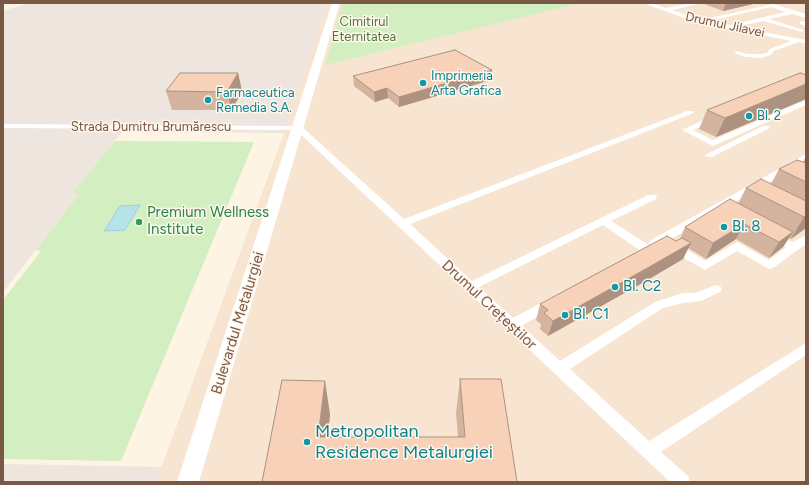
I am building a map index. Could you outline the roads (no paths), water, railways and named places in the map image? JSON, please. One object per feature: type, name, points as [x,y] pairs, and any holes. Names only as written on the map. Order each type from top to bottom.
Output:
[{"type":"main road","name":"Bulevardul Metalurgiei","points":[[188,482],[336,3]]},
{"type":"street","name":"Drumul Jilavei","points":[[649,3],[699,21],[803,41]]},
{"type":"street","points":[[666,10],[700,3]]},
{"type":"street","points":[[699,21],[768,4],[806,16]]},
{"type":"street","points":[[728,27],[792,11]]},
{"type":"street","points":[[762,19],[801,32]]},
{"type":"street","points":[[787,27],[805,23]]},
{"type":"street","points":[[737,53],[751,56],[761,56],[769,54],[772,50],[803,41]]},
{"type":"street","points":[[726,113],[686,130],[713,143],[806,102]]},
{"type":"street","points":[[709,155],[806,109]]},
{"type":"street","points":[[401,224],[690,113]]},
{"type":"street","name":"Strada Dumitru Brumărescu","points":[[3,126],[298,128]]},
{"type":"street","name":"Drumul Crețeștilor","points":[[298,128],[511,326],[682,482]]},
{"type":"street","points":[[632,256],[806,157]]},
{"type":"street","points":[[779,172],[792,178]]},
{"type":"street","points":[[748,190],[761,196]]},
{"type":"street","points":[[469,287],[652,197]]},
{"type":"street","points":[[719,206],[732,214]]},
{"type":"street","points":[[604,221],[645,248]]},
{"type":"street","points":[[662,239],[705,266],[736,246],[769,265],[806,239]]},
{"type":"street","points":[[780,240],[794,247]]},
{"type":"street","points":[[559,369],[659,305],[683,298],[697,298],[716,289]]},
{"type":"street","points":[[511,326],[565,295]]},
{"type":"street","points":[[648,451],[806,348]]},
{"type":"water","points":[[140,205],[125,230],[104,231],[120,206]]},
{"type":"place","name":"Imprimeria Arta Grafica","points":[[423,83]]},
{"type":"place","name":"Farmaceutica Remedia S.A.","points":[[208,100]]},
{"type":"place","name":"Bl. 2","points":[[749,116]]},
{"type":"place","name":"Premium Wellness Institute","points":[[139,222]]},
{"type":"place","name":"Bl. 8","points":[[724,227]]},
{"type":"place","name":"Bl. C2","points":[[615,287]]},
{"type":"place","name":"Bl. C1","points":[[565,315]]},
{"type":"place","name":"Metropolitan Residence Metalurgiei","points":[[307,442]]},
{"type":"park label","name":"Cimitirul Eternitatea","points":[[364,30]]}]
